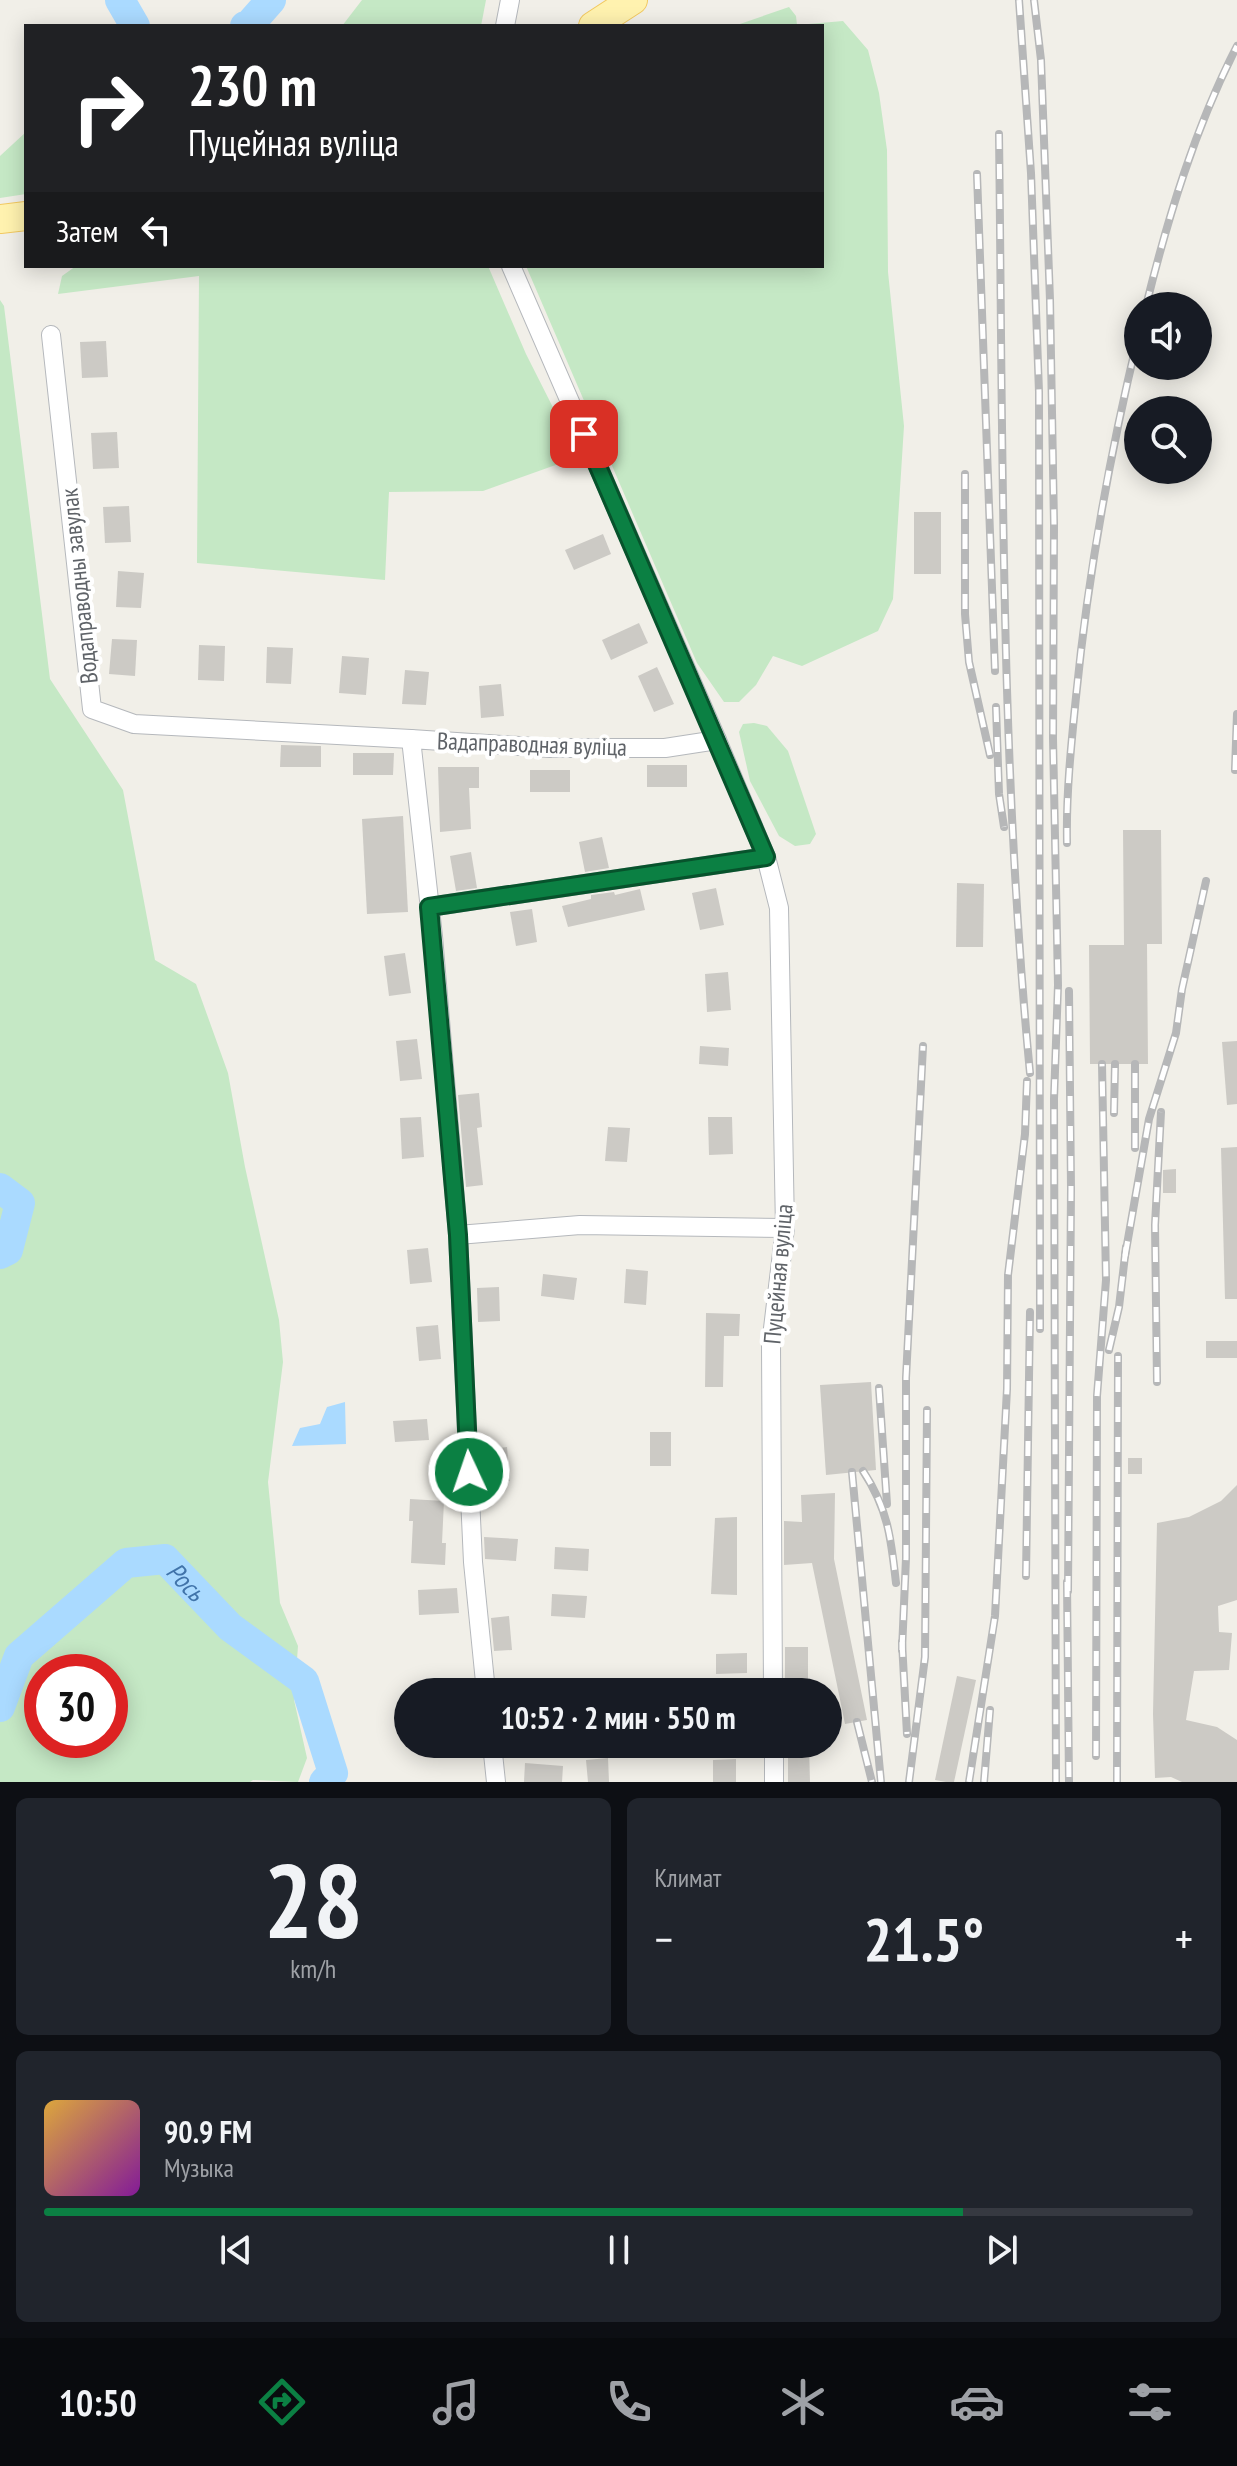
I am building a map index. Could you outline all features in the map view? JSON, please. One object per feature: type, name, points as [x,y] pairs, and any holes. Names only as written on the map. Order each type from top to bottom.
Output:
[{"type":"main road","points":[[596,24],[633,0]]},
{"type":"main road","points":[[0,219],[24,216]]},
{"type":"street","points":[[505,24],[510,0]]},
{"type":"street","name":"Пуцейная вуліца","points":[[512,268],[766,857],[779,908],[785,1228],[771,1345],[773,1678]]},
{"type":"street","name":"Водаправодны завулак","points":[[51,335],[92,709],[134,724],[411,739]]},
{"type":"street","name":"Вадаправодная вуліца","points":[[485,1678],[473,1562],[458,1235],[411,739],[550,748],[665,748],[717,740]]},
{"type":"street","points":[[429,907],[766,857]]},
{"type":"street","points":[[458,1235],[580,1225],[785,1228]]},
{"type":"street","points":[[493,1758],[496,1782]]},
{"type":"street","points":[[774,1758],[774,1782]]},
{"type":"green space","points":[[362,0],[486,0],[481,24],[344,24]]},
{"type":"green space","points":[[789,7],[796,16],[797,24],[740,24]]},
{"type":"green space","points":[[843,21],[868,50],[879,93],[887,150],[888,272],[904,426],[893,599],[878,631],[802,666],[773,656],[756,685],[739,702],[724,702],[697,663],[527,268],[824,268],[824,24],[808,24]]},
{"type":"green space","points":[[24,134],[24,194],[0,198],[0,156]]},
{"type":"green space","points":[[73,268],[489,268],[526,354],[578,457],[483,491],[389,492],[385,580],[197,563],[199,276],[58,294],[62,276]]},
{"type":"green space","points":[[0,300],[4,306],[50,679],[123,790],[155,960],[196,984],[228,1073],[279,1320],[283,1362],[268,1482],[280,1603],[298,1646],[294,1700],[307,1758],[298,1782],[0,1782]]},
{"type":"green space","points":[[743,724],[767,726],[788,751],[816,834],[810,844],[795,846],[779,836],[750,781],[739,732]]},
{"type":"water","points":[[345,1402],[346,1444],[292,1446],[300,1428],[320,1424],[327,1407]]},
{"type":"building","points":[[106,341],[108,377],[82,378],[80,342]]},
{"type":"building","points":[[117,432],[119,468],[93,469],[91,433]]},
{"type":"building","points":[[129,506],[131,542],[105,543],[103,507]]},
{"type":"building","points":[[914,512],[941,512],[941,574],[914,574]]},
{"type":"building","points":[[603,534],[611,554],[574,570],[565,550]]},
{"type":"building","points":[[118,571],[144,573],[141,608],[116,607]]},
{"type":"building","points":[[639,623],[648,643],[611,660],[602,640]]},
{"type":"building","points":[[112,639],[137,640],[135,676],[109,674]]},
{"type":"building","points":[[199,645],[225,646],[224,681],[198,680]]},
{"type":"building","points":[[267,647],[293,648],[291,684],[266,683]]},
{"type":"building","points":[[342,656],[369,658],[366,695],[339,693]]},
{"type":"building","points":[[657,667],[674,704],[654,712],[638,676]]},
{"type":"building","points":[[405,670],[429,672],[426,705],[402,704]]},
{"type":"building","points":[[501,684],[504,716],[481,718],[479,686]]},
{"type":"building","points":[[281,745],[321,746],[321,767],[280,767]]},
{"type":"building","points":[[353,753],[394,753],[393,775],[353,775]]},
{"type":"building","points":[[647,765],[687,765],[687,787],[647,787]]},
{"type":"building","points":[[438,767],[479,767],[479,788],[469,788],[471,829],[440,832]]},
{"type":"building","points":[[530,770],[570,770],[570,792],[530,792]]},
{"type":"building","points":[[403,816],[408,912],[367,914],[362,819]]},
{"type":"building","points":[[1123,830],[1161,830],[1162,944],[1147,944],[1148,1064],[1090,1064],[1089,945],[1124,945]]},
{"type":"building","points":[[602,837],[609,868],[585,872],[579,842]]},
{"type":"building","points":[[471,852],[477,888],[456,891],[450,856]]},
{"type":"building","points":[[957,883],[984,884],[983,947],[956,947]]},
{"type":"building","points":[[716,888],[724,925],[700,930],[692,893]]},
{"type":"building","points":[[640,889],[645,910],[568,927],[562,906],[591,899],[591,895],[614,892],[615,895]]},
{"type":"building","points":[[532,909],[537,942],[516,946],[510,912]]},
{"type":"building","points":[[405,953],[411,993],[389,996],[384,956]]},
{"type":"building","points":[[728,972],[731,1010],[707,1012],[705,974]]},
{"type":"building","points":[[417,1039],[422,1079],[400,1081],[396,1041]]},
{"type":"building","points":[[1237,1041],[1237,1104],[1227,1105],[1222,1042]]},
{"type":"building","points":[[700,1046],[729,1048],[728,1066],[699,1064]]},
{"type":"building","points":[[479,1093],[482,1127],[477,1128],[483,1185],[466,1187],[458,1095]]},
{"type":"building","points":[[421,1117],[424,1157],[402,1159],[400,1118]]},
{"type":"building","points":[[708,1117],[732,1117],[733,1154],[709,1155]]},
{"type":"building","points":[[608,1127],[630,1128],[627,1162],[605,1161]]},
{"type":"building","points":[[1237,1147],[1237,1299],[1225,1299],[1221,1148]]},
{"type":"building","points":[[1176,1169],[1176,1193],[1163,1193],[1163,1170]]},
{"type":"building","points":[[428,1248],[432,1282],[410,1284],[407,1250]]},
{"type":"building","points":[[626,1269],[648,1271],[646,1305],[624,1303]]},
{"type":"building","points":[[543,1274],[577,1278],[574,1300],[541,1296]]},
{"type":"building","points":[[499,1287],[500,1321],[478,1322],[477,1288]]},
{"type":"building","points":[[706,1313],[740,1314],[739,1336],[724,1336],[723,1387],[705,1387]]},
{"type":"building","points":[[438,1325],[441,1359],[419,1361],[416,1327]]},
{"type":"building","points":[[1206,1341],[1237,1341],[1237,1358],[1206,1358]]},
{"type":"building","points":[[871,1382],[876,1470],[826,1475],[820,1385]]},
{"type":"building","points":[[427,1419],[429,1440],[395,1442],[393,1421]]},
{"type":"building","points":[[650,1432],[671,1432],[671,1466],[650,1466]]},
{"type":"building","points":[[507,1447],[510,1481],[488,1483],[485,1450]]},
{"type":"building","points":[[1128,1458],[1142,1458],[1142,1474],[1128,1474]]},
{"type":"building","points":[[1237,1485],[1237,1600],[1218,1606],[1219,1632],[1232,1633],[1229,1670],[1194,1671],[1186,1720],[1217,1727],[1237,1740],[1237,1782],[1182,1782],[1171,1777],[1155,1778],[1153,1714],[1157,1523],[1189,1517],[1221,1501]]},
{"type":"building","points":[[835,1493],[834,1559],[867,1720],[845,1724],[842,1678],[836,1678],[812,1563],[784,1565],[784,1521],[802,1522],[801,1495]]},
{"type":"building","points":[[410,1499],[444,1501],[442,1543],[446,1543],[445,1565],[411,1563],[413,1521],[409,1521]]},
{"type":"building","points":[[737,1517],[737,1595],[711,1594],[715,1518]]},
{"type":"building","points":[[484,1537],[518,1539],[516,1561],[485,1559]]},
{"type":"building","points":[[555,1547],[589,1549],[588,1571],[554,1569]]},
{"type":"building","points":[[457,1588],[459,1613],[419,1615],[418,1590]]},
{"type":"building","points":[[552,1594],[587,1596],[585,1618],[551,1616]]},
{"type":"building","points":[[509,1616],[512,1650],[494,1651],[491,1618]]},
{"type":"building","points":[[785,1647],[808,1647],[808,1678],[785,1678]]},
{"type":"building","points":[[747,1653],[747,1673],[716,1674],[716,1654]]},
{"type":"building","points":[[957,1676],[976,1680],[954,1782],[946,1782],[935,1780]]},
{"type":"building","points":[[608,1758],[609,1782],[588,1782],[586,1760]]},
{"type":"building","points":[[788,1758],[809,1758],[810,1782],[788,1782]]},
{"type":"building","points":[[736,1759],[736,1782],[713,1782],[713,1760]]},
{"type":"building","points":[[525,1763],[563,1766],[562,1782],[524,1782]]},
{"type":"waterway","name":"Рось","points":[[120,0],[134,24]]},
{"type":"waterway","name":"Рось","points":[[250,24],[271,0]]},
{"type":"waterway","name":"Рось","points":[[0,1188],[20,1203],[8,1250],[0,1254]]},
{"type":"waterway","name":"Рось","points":[[0,1707],[19,1656],[126,1563],[165,1559],[230,1627],[304,1681],[333,1773],[324,1782]]},
{"type":"railway","points":[[1019,0],[1031,173],[1039,392],[1040,1329]]},
{"type":"railway","points":[[1034,0],[1041,60],[1054,524],[1053,738],[1058,985],[1054,1099],[1056,1782]]},
{"type":"railway","points":[[1150,292],[1184,173],[1208,109],[1237,46]]},
{"type":"railway","points":[[999,134],[1008,722],[1020,956],[1030,1073]]},
{"type":"railway","points":[[977,174],[995,671]]},
{"type":"railway","points":[[1067,843],[1071,752],[1081,651],[1093,561],[1128,380]]},
{"type":"railway","points":[[965,474],[965,614],[969,662],[990,755]]},
{"type":"railway","points":[[996,707],[999,794],[1004,827]]},
{"type":"railway","points":[[1235,770],[1237,714]]},
{"type":"railway","points":[[1125,1256],[1149,1119],[1176,1033],[1182,989],[1206,881]]},
{"type":"railway","points":[[1068,1591],[1069,991]]},
{"type":"railway","points":[[902,1650],[906,1558],[906,1378],[923,1046]]},
{"type":"railway","points":[[1096,1756],[1097,1396],[1106,1280],[1102,1064]]},
{"type":"railway","points":[[1114,1113],[1115,1064]]},
{"type":"railway","points":[[1135,1064],[1135,1148]]},
{"type":"railway","points":[[969,1782],[995,1616],[1007,1389],[1008,1275],[1025,1134],[1027,1081]]},
{"type":"railway","points":[[1157,1382],[1155,1225],[1161,1112]]},
{"type":"railway","points":[[1109,1350],[1119,1307],[1126,1247]]},
{"type":"railway","points":[[1026,1576],[1030,1312]]},
{"type":"railway","points":[[1117,1782],[1118,1356]]},
{"type":"railway","points":[[879,1388],[887,1504]]},
{"type":"railway","points":[[909,1782],[925,1657],[927,1410]]},
{"type":"railway","points":[[863,1471],[878,1498],[887,1524],[896,1583]]},
{"type":"railway","points":[[852,1472],[881,1782]]},
{"type":"railway","points":[[1067,1582],[1069,1782]]},
{"type":"railway","points":[[902,1642],[907,1734]]},
{"type":"railway","points":[[984,1782],[990,1710]]},
{"type":"railway","points":[[857,1722],[872,1782]]},
{"type":"route","points":[[469,1472],[458,1235],[429,907],[766,857],[584,434]]}]
